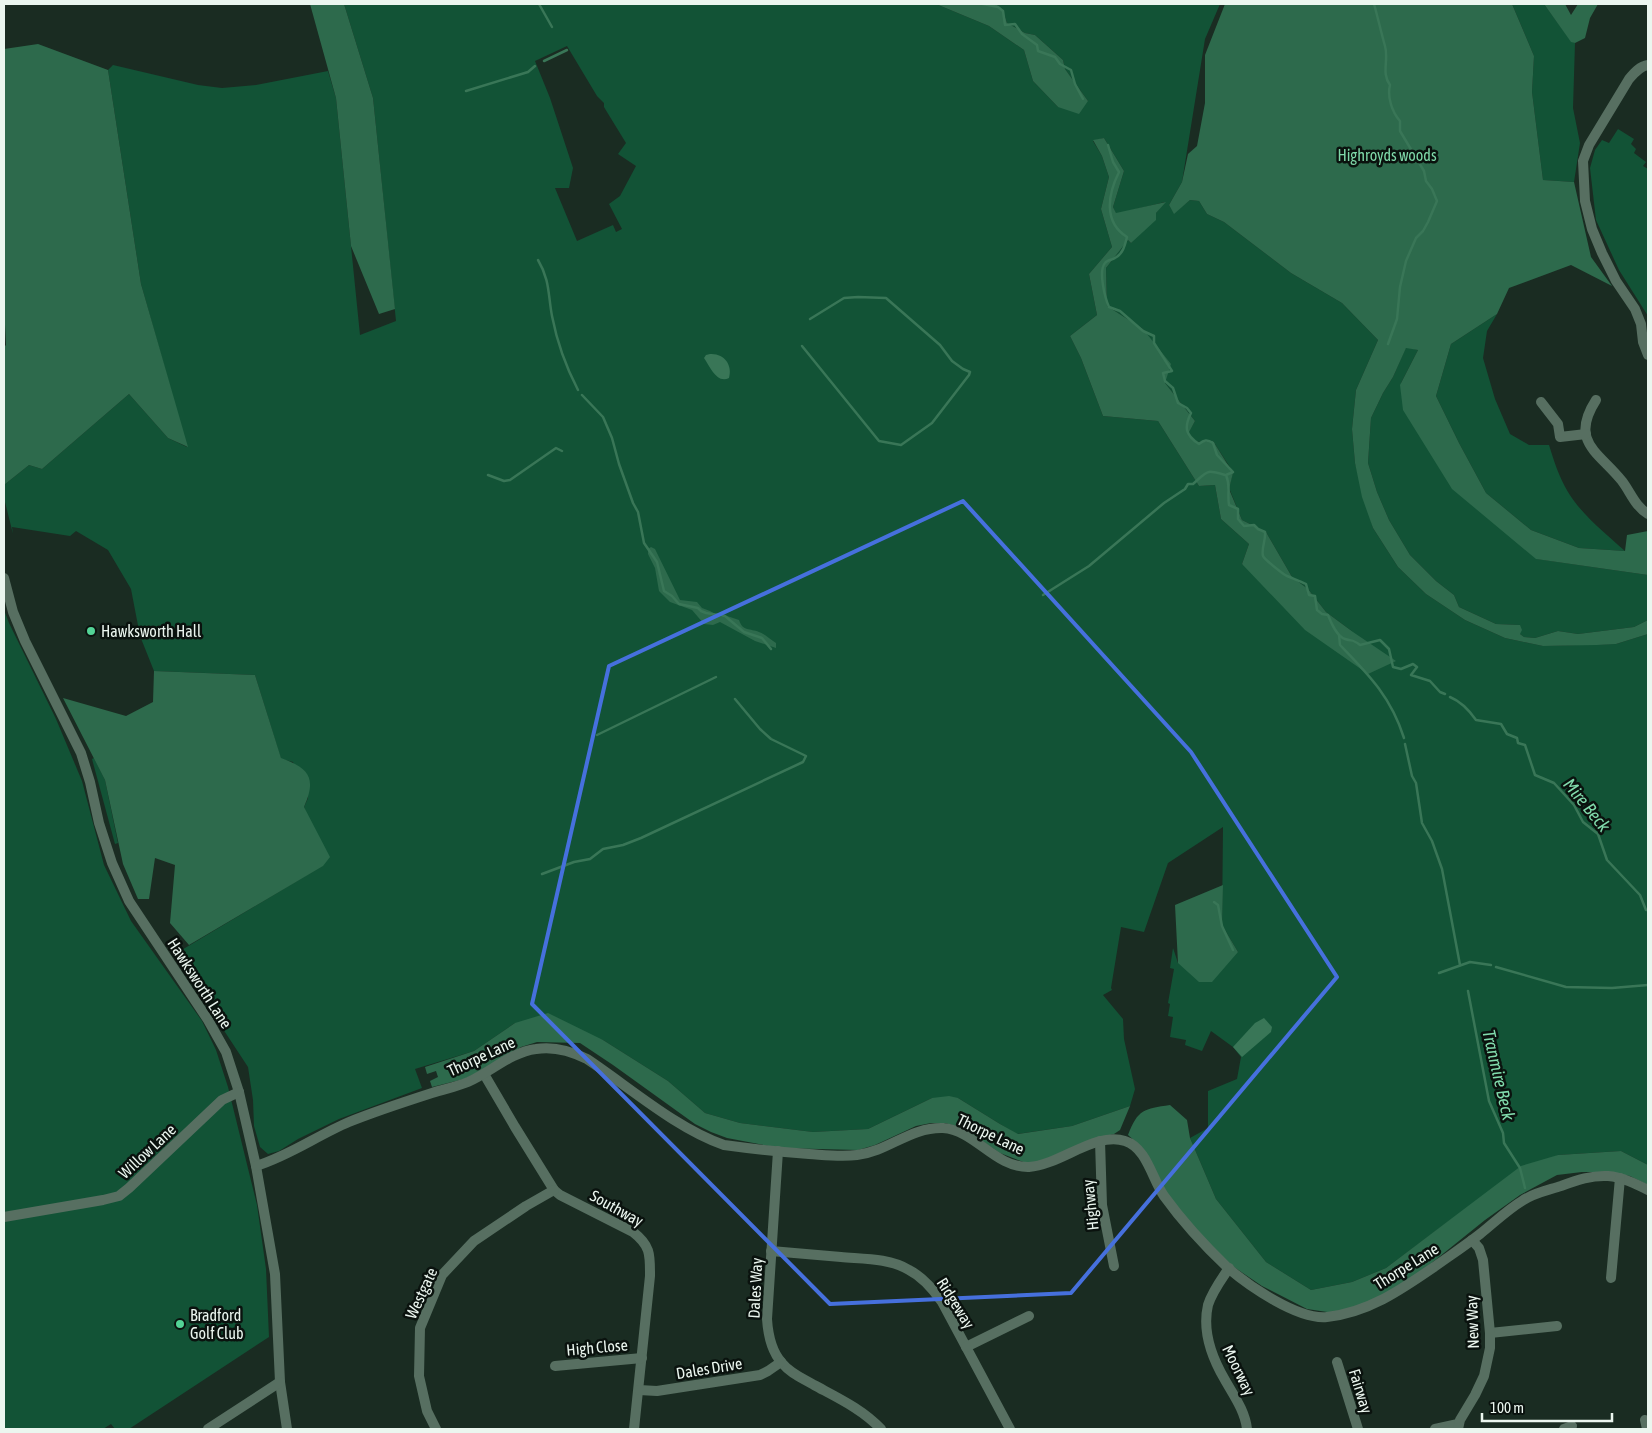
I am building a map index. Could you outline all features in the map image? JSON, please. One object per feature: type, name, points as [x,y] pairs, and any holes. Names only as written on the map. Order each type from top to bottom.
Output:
[{"type":"street","points":[[1648,65],[1636,71],[1629,79],[1589,145],[1584,161],[1585,201],[1592,229],[1616,281],[1635,310],[1641,324],[1643,342],[1648,355]]},
{"type":"street","points":[[1596,400],[1590,409],[1585,426],[1586,440],[1595,454],[1618,476],[1627,488],[1633,501],[1648,514]]},
{"type":"street","points":[[1541,402],[1558,424],[1560,437],[1586,434]]},
{"type":"street","name":"Hawksworth Lane","points":[[4,578],[13,612],[25,640],[81,753],[99,823],[112,863],[129,901],[208,1020],[226,1052],[239,1092],[256,1166],[275,1274],[280,1382],[287,1429]]},
{"type":"street","name":"Thorpe Lane","points":[[256,1166],[272,1161],[349,1122],[466,1082],[484,1074],[521,1052],[537,1048],[555,1048],[572,1051],[587,1059],[690,1130],[724,1145],[778,1152],[836,1156],[858,1155],[878,1150],[919,1131],[945,1128],[971,1138],[988,1152],[1010,1163],[1027,1167],[1046,1164],[1106,1139],[1120,1140],[1132,1144],[1149,1166],[1162,1192],[1174,1209],[1229,1268],[1265,1294],[1293,1310],[1324,1317],[1370,1306],[1400,1291],[1472,1240],[1524,1199],[1584,1178],[1608,1176],[1620,1178],[1648,1190]]},
{"type":"street","name":"Southway","points":[[484,1074],[554,1190],[633,1232],[642,1239],[647,1247],[650,1255],[650,1276],[634,1429]]},
{"type":"street","name":"Willow Lane","points":[[4,1217],[119,1196],[130,1188],[222,1100],[239,1092]]},
{"type":"street","name":"Highway","points":[[1100,1141],[1102,1205],[1114,1266]]},
{"type":"street","name":"Dales Way","points":[[778,1152],[767,1319],[768,1332],[775,1352],[781,1362],[793,1373],[862,1411],[881,1429]]},
{"type":"street","points":[[1611,1278],[1620,1178]]},
{"type":"street","name":"Westgate","points":[[436,1429],[426,1411],[419,1376],[420,1328],[442,1276],[474,1242],[526,1206],[554,1190]]},
{"type":"street","name":"New Way","points":[[1458,1427],[1484,1376],[1490,1348],[1483,1260],[1479,1248],[1472,1240]]},
{"type":"street","name":"Ridgeway","points":[[771,1251],[873,1259],[895,1263],[921,1277],[942,1302],[1010,1429]]},
{"type":"street","name":"Moorway","points":[[1229,1268],[1216,1286],[1208,1305],[1206,1324],[1214,1359],[1243,1413],[1247,1429]]},
{"type":"street","points":[[966,1347],[1029,1316]]},
{"type":"street","points":[[1490,1333],[1557,1326]]},
{"type":"street","name":"High Close","points":[[555,1366],[642,1358]]},
{"type":"street","name":"Dales Drive","points":[[639,1390],[656,1392],[760,1375],[768,1372],[781,1362]]},
{"type":"street","name":"Fairway","points":[[1336,1362],[1358,1429]]},
{"type":"street","points":[[208,1429],[280,1382]]},
{"type":"street","points":[[1435,1429],[1458,1427]]},
{"type":"highlighted area","points":[[963,501],[1191,752],[1337,977],[1071,1293],[830,1304],[532,1004],[609,666]]},
{"type":"shaded area","points":[[344,4],[936,4],[989,26],[1024,50],[1033,81],[1058,107],[1088,101],[1065,69],[1063,60],[1035,35],[1025,33],[1007,23],[1003,11],[996,4],[1220,4],[1205,39],[1182,182],[1169,205],[1174,213],[1190,200],[1199,201],[1207,214],[1224,222],[1291,273],[1342,303],[1378,340],[1356,390],[1352,429],[1355,463],[1373,528],[1398,567],[1426,594],[1465,620],[1505,638],[1543,646],[1616,644],[1648,634],[1648,1165],[1621,1151],[1558,1155],[1449,1221],[1386,1268],[1352,1282],[1311,1290],[1266,1262],[1216,1199],[1190,1138],[1208,1128],[1208,1091],[1237,1079],[1241,1057],[1233,1047],[1211,1031],[1202,1051],[1185,1045],[1186,1040],[1170,1037],[1173,1017],[1168,1016],[1170,1004],[1168,1003],[1174,969],[1170,968],[1173,948],[1178,963],[1238,952],[1222,925],[1223,827],[1168,863],[1144,932],[1121,927],[1112,990],[1103,995],[1123,1019],[1124,1039],[1135,1089],[1130,1106],[1072,1126],[1017,1134],[958,1098],[932,1098],[868,1129],[813,1132],[740,1123],[705,1113],[668,1081],[603,1040],[515,1023],[474,1051],[415,1069],[422,1088],[339,1119],[298,1139],[279,1151],[268,1154],[260,1147],[254,1126],[253,1100],[248,1067],[198,991],[180,951],[322,866],[304,807],[308,798],[293,762],[281,759],[255,675],[154,671],[140,636],[131,589],[108,550],[76,531],[70,536],[12,527],[13,534],[4,498],[4,485],[29,465],[42,469],[129,394],[168,438],[187,447],[141,284],[108,70],[113,65],[198,85],[222,88],[256,85],[328,71],[336,98],[360,335],[396,321],[373,98]],"holes":[[[567,46],[597,96],[604,103],[604,107],[626,143],[618,154],[636,166],[620,196],[609,204],[622,229],[616,232],[613,225],[577,241],[555,188],[569,188],[573,168],[550,98],[535,61]],[[1104,138],[1124,171],[1113,207],[1116,214],[1165,202],[1131,243],[1128,240],[1106,268],[1107,306],[1143,329],[1165,383],[1195,421],[1188,433],[1196,442],[1213,441],[1233,472],[1229,488],[1242,520],[1266,532],[1292,577],[1308,589],[1326,612],[1353,632],[1242,564],[1249,544],[1221,519],[1215,485],[1199,486],[1158,421],[1103,416],[1081,358],[1070,336],[1097,315],[1089,274],[1112,247],[1101,209],[1109,177],[1102,156],[1093,141]]]},
{"type":"shaded area","points":[[1512,4],[1544,4],[1571,41],[1575,43],[1573,108],[1580,143],[1574,182],[1543,180],[1532,92],[1534,56]]},
{"type":"shaded area","points":[[1618,129],[1634,139],[1631,144],[1636,149],[1634,153],[1646,162],[1643,166],[1648,169],[1648,316],[1619,270],[1596,220],[1590,168],[1595,150],[1602,140],[1609,143]]},
{"type":"shaded area","points":[[1497,314],[1487,331],[1483,358],[1495,399],[1510,434],[1529,445],[1549,445],[1568,492],[1594,523],[1625,551],[1579,548],[1531,530],[1486,493],[1436,396],[1451,344]]},
{"type":"shaded area","points":[[1406,347],[1418,350],[1401,383],[1537,559],[1648,575],[1648,620],[1634,627],[1578,634],[1558,631],[1535,638],[1524,637],[1520,634],[1520,625],[1496,624],[1459,607],[1454,595],[1436,581],[1410,555],[1389,520],[1377,492],[1368,463],[1371,418],[1393,377]]},
{"type":"shaded area","points":[[710,354],[715,354],[726,361],[730,369],[729,378],[721,379],[714,374],[704,358]]},
{"type":"shaded area","points":[[4,610],[56,719],[82,781],[104,865],[131,921],[202,1021],[216,1050],[228,1087],[257,1205],[266,1269],[269,1337],[129,1429],[115,1429],[111,1424],[103,1429],[4,1429]]},
{"type":"shaded area","points":[[94,758],[105,780],[118,843],[115,844],[92,759]]},
{"type":"shaded area","points":[[1264,1018],[1272,1027],[1271,1032],[1242,1057],[1233,1047],[1255,1023]]},
{"type":"green space","points":[[310,4],[344,4],[373,98],[395,309],[379,314],[351,246],[336,98]]},
{"type":"green space","points":[[936,4],[996,4],[1003,11],[1007,23],[1025,33],[1035,35],[1063,60],[1065,69],[1088,101],[1079,114],[1058,107],[1033,81],[1024,50],[989,26]]},
{"type":"green space","name":"Highroyds woods","points":[[1225,4],[1512,4],[1534,56],[1532,92],[1543,180],[1574,182],[1591,257],[1612,286],[1571,265],[1509,288],[1497,314],[1451,344],[1436,396],[1486,493],[1531,530],[1579,548],[1625,551],[1627,535],[1648,531],[1648,575],[1536,559],[1452,489],[1403,410],[1400,385],[1418,350],[1406,348],[1371,418],[1368,463],[1377,492],[1389,520],[1410,555],[1436,581],[1454,595],[1459,607],[1496,624],[1520,625],[1522,630],[1520,634],[1524,637],[1535,638],[1558,631],[1578,634],[1634,627],[1648,620],[1648,634],[1616,644],[1597,645],[1543,646],[1505,638],[1465,620],[1426,594],[1398,567],[1373,528],[1362,497],[1355,463],[1352,429],[1356,390],[1378,340],[1342,303],[1291,273],[1224,222],[1207,214],[1199,201],[1190,200],[1174,214],[1169,205],[1182,182],[1188,154],[1197,146],[1205,103],[1205,55]]},
{"type":"green space","points":[[1544,4],[1565,4],[1571,15],[1578,4],[1598,4],[1590,18],[1585,38],[1575,43],[1571,42]]},
{"type":"green space","points":[[38,44],[108,70],[141,284],[188,447],[168,438],[129,394],[42,469],[29,465],[4,485],[4,347],[6,345],[4,324],[4,49]]},
{"type":"green space","points":[[1104,138],[1124,171],[1113,207],[1116,213],[1166,202],[1156,213],[1156,220],[1131,243],[1128,240],[1106,268],[1107,306],[1143,329],[1171,364],[1165,383],[1195,421],[1188,434],[1196,442],[1213,441],[1233,473],[1229,489],[1242,520],[1266,532],[1292,577],[1308,589],[1326,612],[1396,661],[1368,674],[1305,630],[1242,564],[1249,544],[1221,519],[1215,485],[1199,486],[1158,421],[1103,416],[1081,358],[1070,336],[1097,315],[1089,274],[1112,247],[1101,209],[1109,177],[1102,156],[1093,140]]},
{"type":"green space","points":[[651,547],[655,549],[680,600],[697,602],[702,608],[720,617],[727,616],[739,620],[745,628],[761,633],[776,643],[776,648],[755,641],[720,622],[713,625],[704,624],[692,610],[670,602],[659,591],[655,568],[648,554],[648,549]]},
{"type":"green space","points":[[154,671],[255,675],[281,758],[298,766],[308,775],[310,789],[304,807],[330,857],[323,866],[189,945],[170,923],[175,865],[155,858],[149,899],[138,899],[123,864],[105,780],[63,698],[126,716],[153,702]]},
{"type":"green space","points":[[1223,885],[1222,925],[1238,952],[1212,982],[1199,982],[1178,963],[1175,905]]},
{"type":"green space","points":[[548,1013],[603,1040],[668,1081],[705,1113],[740,1123],[813,1132],[868,1129],[932,1098],[949,1096],[958,1098],[1018,1134],[1072,1126],[1130,1106],[1120,1130],[1114,1134],[1099,1138],[1043,1161],[1026,1163],[1000,1153],[963,1128],[945,1123],[916,1126],[875,1145],[858,1150],[779,1148],[727,1138],[695,1124],[580,1043],[537,1042],[521,1047],[464,1079],[432,1087],[430,1081],[438,1077],[436,1071],[427,1074],[425,1067],[474,1051],[515,1023]]},
{"type":"green space","points":[[1170,1105],[1187,1120],[1190,1138],[1216,1199],[1266,1262],[1311,1290],[1352,1282],[1386,1268],[1521,1166],[1558,1155],[1621,1151],[1648,1165],[1648,1185],[1630,1176],[1606,1172],[1557,1175],[1520,1195],[1485,1220],[1403,1286],[1372,1301],[1334,1313],[1307,1309],[1262,1286],[1231,1265],[1180,1216],[1137,1143],[1128,1135],[1135,1120],[1143,1112],[1148,1109]]},
{"type":"waterway","points":[[539,4],[552,27]]},
{"type":"waterway","name":"Mire Beck","points":[[983,4],[998,7],[1003,11],[1005,25],[1015,24],[1022,34],[1037,45],[1038,51],[1055,57],[1060,64],[1071,70],[1075,84],[1083,99]]},
{"type":"waterway","points":[[1374,4],[1386,51],[1386,76],[1390,85],[1391,104],[1400,121],[1400,131],[1424,171],[1426,181],[1437,201],[1423,231],[1416,238],[1406,261],[1400,287],[1397,319],[1388,344]]},
{"type":"waterway","points":[[544,61],[567,50]]},
{"type":"waterway","points":[[466,91],[528,72],[535,66]]},
{"type":"waterway","name":"Mire Beck","points":[[1108,145],[1113,162],[1119,172],[1110,198],[1111,216],[1119,231],[1127,237],[1120,254],[1106,262],[1103,267],[1103,285],[1107,303],[1109,307],[1120,311],[1143,331],[1154,336],[1154,343],[1172,371],[1163,373],[1165,381],[1173,388],[1178,403],[1187,408],[1191,413],[1187,422],[1188,434],[1199,444],[1206,441],[1213,443],[1217,455],[1233,472],[1226,475],[1229,505],[1238,509],[1238,519],[1244,526],[1254,525],[1265,532],[1264,558],[1285,575],[1306,584],[1309,595],[1315,596],[1317,610],[1322,614],[1328,615],[1339,635],[1360,645],[1380,640],[1389,649],[1393,667],[1401,669],[1413,664],[1417,667],[1411,675],[1430,681],[1440,692],[1445,694]]},
{"type":"waterway","points":[[538,260],[547,281],[552,316],[559,345],[578,390]]},
{"type":"waterway","points":[[802,346],[879,441],[901,445],[932,423],[970,372],[952,361],[940,345],[886,298],[844,298],[810,319]]},
{"type":"waterway","points":[[582,395],[603,417],[612,438],[619,464],[638,512],[644,543],[657,562],[664,591],[679,604],[698,608],[706,613],[725,616],[744,632],[762,638],[771,649]]},
{"type":"waterway","points":[[488,475],[504,481],[510,480],[556,448],[562,451]]},
{"type":"waterway","points":[[1043,595],[1089,566],[1164,503],[1185,489],[1188,484],[1193,484],[1207,472],[1225,475]]},
{"type":"waterway","points":[[1339,635],[1340,645],[1370,677],[1386,698],[1399,723],[1404,738]]},
{"type":"waterway","points":[[597,735],[716,677]]},
{"type":"waterway","name":"Mire Beck","points":[[1450,697],[1465,707],[1476,720],[1501,724],[1507,734],[1517,738],[1518,743],[1525,745],[1535,775],[1554,783],[1574,805],[1583,822],[1598,834],[1607,860],[1640,895],[1646,910],[1648,910]]},
{"type":"waterway","points":[[542,874],[574,862],[590,859],[603,849],[623,845],[641,838],[803,762],[806,756],[771,739],[735,699]]},
{"type":"waterway","points":[[1405,744],[1412,776],[1416,783],[1422,823],[1432,841],[1442,869],[1460,965]]},
{"type":"waterway","points":[[1214,902],[1218,905],[1222,926],[1233,950]]},
{"type":"waterway","points":[[1439,973],[1470,962],[1491,965]]},
{"type":"waterway","points":[[1496,967],[1566,987],[1612,988],[1648,985]]},
{"type":"waterway","name":"Tranmire Beck","points":[[1468,991],[1489,1101],[1503,1133],[1504,1143],[1520,1168],[1525,1188]]},
{"type":"place","name":"Hawksworth Hall","points":[[91,631]]},
{"type":"place","name":"Bradford Golf Club","points":[[180,1324]]}]
